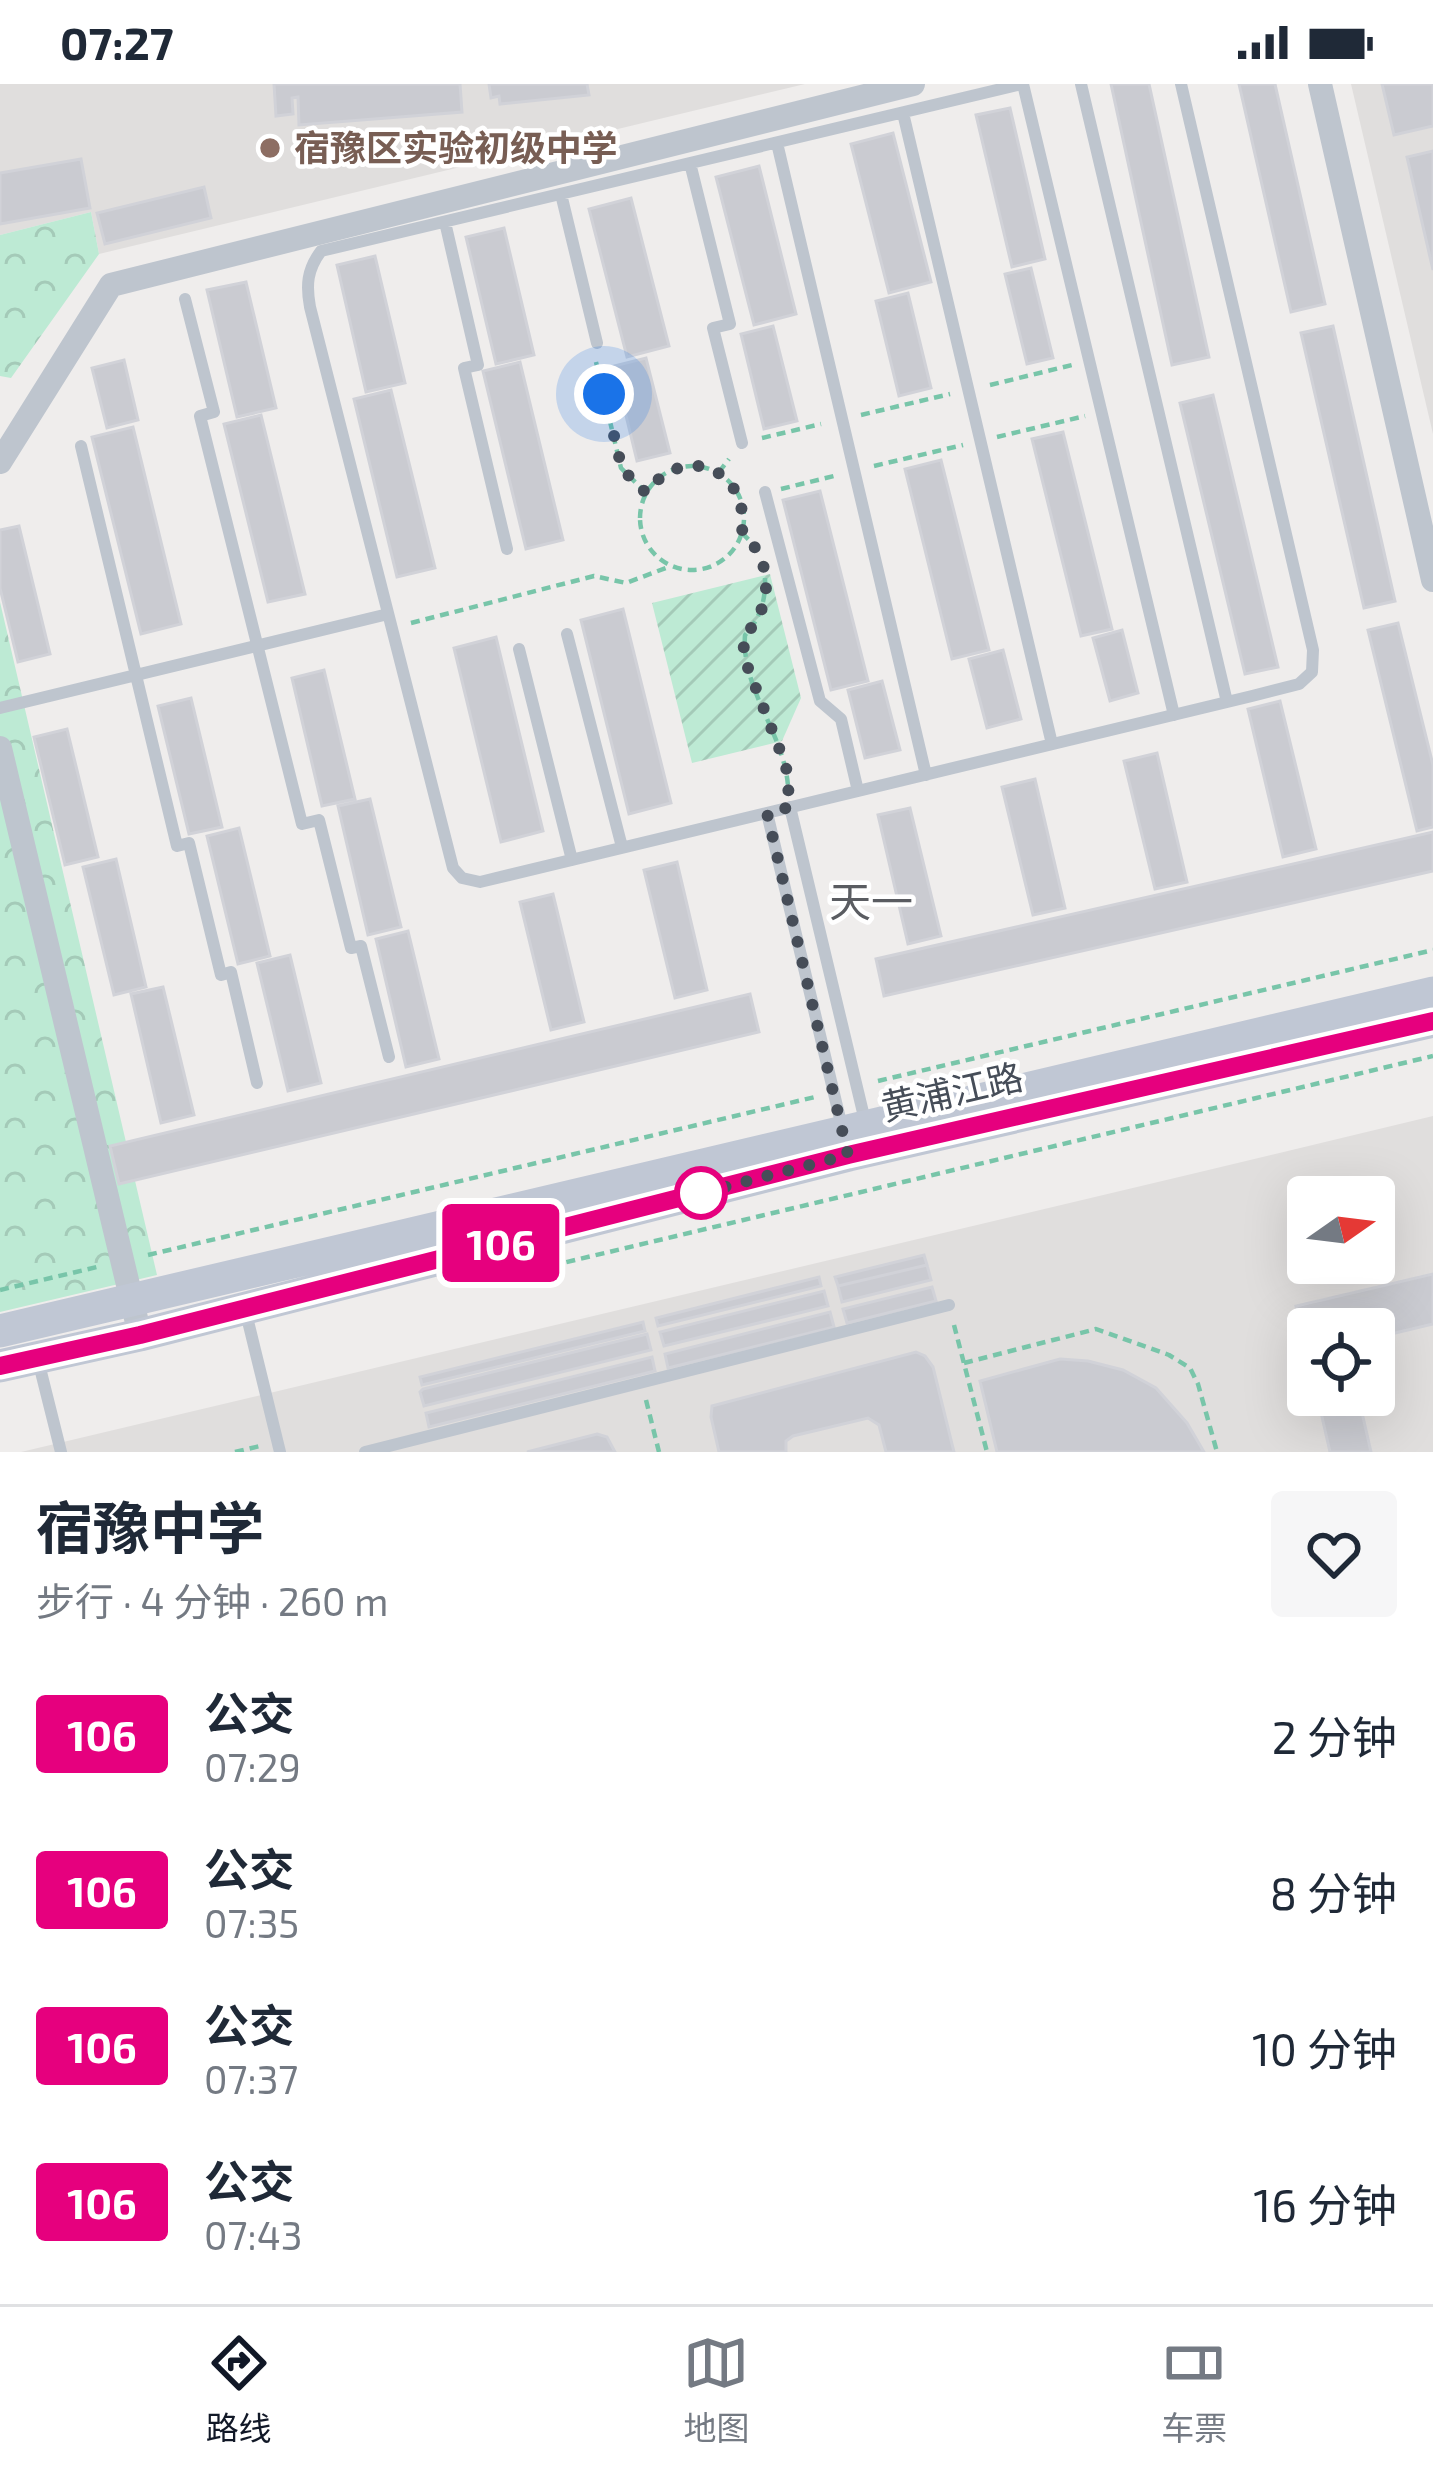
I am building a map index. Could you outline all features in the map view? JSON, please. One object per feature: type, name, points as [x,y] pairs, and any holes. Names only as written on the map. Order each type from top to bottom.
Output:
[{"type":"street","points":[[0,461],[111,285],[913,84]]},
{"type":"street","points":[[1320,84],[1433,580]]},
{"type":"street","points":[[0,748],[140,1335]]},
{"type":"street","name":"黄浦江路","points":[[0,1366],[245,1308],[858,1141],[1433,993]]},
{"type":"street","name":"黄浦江路","points":[[0,1331],[858,1141],[1433,1022]]},
{"type":"lane","points":[[1174,715],[1023,84],[321,251],[306,283],[453,868],[462,878],[480,882],[1299,685],[1312,672],[1313,650],[1181,84]]},
{"type":"lane","points":[[1081,84],[1227,702]]},
{"type":"lane","points":[[903,112],[1052,744]]},
{"type":"lane","points":[[777,142],[926,775]]},
{"type":"lane","points":[[690,163],[730,324],[713,328],[742,443]]},
{"type":"lane","points":[[561,194],[596,350]]},
{"type":"lane","points":[[445,222],[478,365],[464,368],[507,550]]},
{"type":"lane","points":[[185,299],[214,412],[200,416],[302,824],[320,820],[352,948],[361,946],[388,1057]]},
{"type":"lane","points":[[81,446],[177,846],[189,843],[221,975],[231,972],[257,1083]]},
{"type":"lane","points":[[765,492],[820,701],[841,719],[858,791]]},
{"type":"lane","points":[[0,708],[257,646],[390,621]]},
{"type":"lane","points":[[567,634],[622,848]]},
{"type":"lane","points":[[519,649],[572,860]]},
{"type":"lane","points":[[790,807],[857,1086],[858,1141]]},
{"type":"lane","points":[[767,813],[834,1092],[858,1141]]},
{"type":"lane","points":[[245,1308],[280,1452]]},
{"type":"lane","points":[[365,1452],[951,1311]]},
{"type":"lane","points":[[38,1358],[61,1452]]},
{"type":"path","points":[[596,350],[622,469],[646,493]]},
{"type":"path","points":[[742,443],[1089,362]]},
{"type":"path","points":[[740,498],[1101,412]]},
{"type":"path","points":[[703,466],[719,472],[732,484],[745,514],[735,548],[706,569],[670,566],[656,556],[640,526],[646,493],[670,470],[703,466]]},
{"type":"path","points":[[742,532],[764,560]]},
{"type":"path","points":[[390,621],[594,576],[626,584],[670,566]]},
{"type":"path","points":[[765,578],[766,596],[755,625],[745,635],[743,655],[786,766],[790,807]]},
{"type":"path","points":[[857,1086],[1433,950]]},
{"type":"path","points":[[507,1276],[1433,1056]]},
{"type":"path","points":[[0,1290],[834,1092]]},
{"type":"path","points":[[951,1311],[987,1452]]},
{"type":"path","points":[[964,1364],[1096,1329],[1169,1355],[1190,1368],[1216,1452]]},
{"type":"path","points":[[645,1395],[658,1452]]},
{"type":"shaded area","name":"宿豫区实验初级中学","points":[[0,84],[805,84],[99,254],[91,212],[0,235]]},
{"type":"shaded area","points":[[1351,84],[1433,84],[1433,434]]},
{"type":"shaded area","points":[[1433,1116],[1433,1452],[21,1452]]},
{"type":"green space","points":[[91,212],[99,254],[11,378],[0,376],[0,235]]},
{"type":"green space","points":[[770,574],[801,698],[782,741],[692,763],[652,603]]},
{"type":"green space","points":[[0,602],[157,1275],[0,1312]]},
{"type":"building","points":[[274,84],[460,84],[462,112],[299,125],[298,97],[292,98],[293,114],[276,116]]},
{"type":"building","points":[[489,84],[587,84],[589,95],[500,104],[499,96],[491,98]]},
{"type":"building","points":[[1111,84],[1149,84],[1209,357],[1172,365]]},
{"type":"building","points":[[1239,84],[1275,84],[1325,304],[1291,312]]},
{"type":"building","points":[[1382,84],[1433,84],[1433,126],[1394,135]]},
{"type":"building","points":[[1010,108],[1045,259],[1012,267],[976,115]]},
{"type":"building","points":[[893,133],[931,282],[889,293],[851,144]]},
{"type":"building","points":[[1433,151],[1433,270],[1407,157]]},
{"type":"building","points":[[81,159],[90,208],[0,224],[0,173]]},
{"type":"building","points":[[759,166],[796,314],[754,325],[716,177]]},
{"type":"building","points":[[204,187],[211,218],[105,244],[97,213]]},
{"type":"building","points":[[631,198],[669,346],[627,357],[589,209]]},
{"type":"building","points":[[504,228],[534,355],[496,364],[466,237]]},
{"type":"building","points":[[375,256],[405,383],[366,392],[337,265]]},
{"type":"building","points":[[1031,268],[1053,358],[1027,364],[1005,274]]},
{"type":"building","points":[[246,282],[276,408],[237,417],[207,290]]},
{"type":"building","points":[[908,293],[931,388],[899,396],[876,301]]},
{"type":"building","points":[[773,326],[797,421],[764,429],[741,334]]},
{"type":"building","points":[[1333,326],[1395,601],[1364,608],[1301,333]]},
{"type":"building","points":[[646,358],[670,453],[637,461],[614,366]]},
{"type":"building","points":[[124,360],[138,420],[107,428],[92,368]]},
{"type":"building","points":[[520,362],[563,540],[526,549],[483,371]]},
{"type":"building","points":[[391,390],[435,568],[397,577],[354,399]]},
{"type":"building","points":[[1213,395],[1278,667],[1245,674],[1180,403]]},
{"type":"building","points":[[261,415],[305,594],[268,602],[224,424]]},
{"type":"building","points":[[133,427],[181,624],[141,634],[92,437]]},
{"type":"building","points":[[1063,432],[1112,629],[1081,636],[1032,439]]},
{"type":"building","points":[[941,460],[989,650],[952,659],[905,469]]},
{"type":"building","points":[[820,491],[868,681],[831,690],[783,500]]},
{"type":"building","points":[[19,526],[50,654],[18,662],[0,588],[0,530]]},
{"type":"building","points":[[623,609],[671,803],[629,814],[581,620]]},
{"type":"building","points":[[1398,623],[1433,765],[1433,827],[1417,831],[1368,630]]},
{"type":"building","points":[[1122,630],[1138,693],[1110,701],[1093,638]]},
{"type":"building","points":[[496,637],[543,831],[501,842],[454,648]]},
{"type":"building","points":[[1003,650],[1021,719],[987,728],[969,659]]},
{"type":"building","points":[[324,670],[355,799],[322,806],[292,678]]},
{"type":"building","points":[[882,681],[900,750],[865,758],[848,690]]},
{"type":"building","points":[[191,698],[222,827],[189,834],[158,706]]},
{"type":"building","points":[[1280,701],[1316,849],[1283,857],[1248,709]]},
{"type":"building","points":[[67,729],[98,857],[65,865],[34,737]]},
{"type":"building","points":[[1157,753],[1187,882],[1155,889],[1124,761]]},
{"type":"building","points":[[1035,779],[1065,908],[1033,915],[1002,787]]},
{"type":"building","points":[[370,799],[401,927],[368,935],[338,806]]},
{"type":"building","points":[[910,808],[941,936],[908,944],[878,815]]},
{"type":"building","points":[[239,828],[270,956],[238,964],[207,836]]},
{"type":"building","points":[[1433,832],[1433,871],[884,996],[876,959]]},
{"type":"building","points":[[116,859],[146,987],[114,995],[83,867]]},
{"type":"building","points":[[677,862],[707,990],[675,998],[644,870]]},
{"type":"building","points":[[553,894],[584,1022],[551,1030],[520,902]]},
{"type":"building","points":[[408,931],[439,1059],[406,1067],[376,939]]},
{"type":"building","points":[[290,955],[321,1083],[288,1091],[257,963]]},
{"type":"building","points":[[163,987],[194,1115],[161,1123],[131,994]]},
{"type":"building","points":[[750,994],[759,1032],[119,1184],[110,1146]]},
{"type":"building","points":[[924,1255],[927,1265],[838,1286],[835,1277]]},
{"type":"building","points":[[927,1265],[931,1280],[842,1302],[838,1286]]},
{"type":"building","points":[[1433,1274],[1433,1324],[1395,1333],[1395,1308],[1296,1308],[1296,1306]]},
{"type":"building","points":[[819,1277],[821,1286],[658,1326],[656,1318]]},
{"type":"building","points":[[932,1287],[936,1301],[847,1323],[843,1309]]},
{"type":"building","points":[[824,1291],[828,1306],[664,1346],[660,1332]]},
{"type":"building","points":[[830,1312],[834,1327],[668,1368],[665,1354]]},
{"type":"building","points":[[643,1322],[645,1331],[422,1385],[420,1377]]},
{"type":"building","points":[[647,1334],[651,1350],[424,1406],[423,1389]]},
{"type":"building","points":[[916,1352],[933,1367],[954,1452],[886,1452],[879,1425],[868,1418],[793,1436],[786,1441],[786,1452],[719,1452],[712,1406]]},
{"type":"building","points":[[652,1357],[655,1371],[429,1427],[426,1413]]},
{"type":"building","points":[[1060,1359],[1123,1370],[1156,1388],[1187,1423],[1204,1452],[997,1452],[980,1381]]},
{"type":"building","points":[[1322,1416],[1363,1416],[1371,1452],[1330,1452]]},
{"type":"building","points":[[597,1434],[607,1437],[615,1452],[527,1452]]},
{"type":"bus line","name":"106","points":[[0,1366],[140,1335],[848,1155],[1433,1021]]},
{"type":"place","name":"宿豫区实验初级中学","points":[[270,148]]},
{"type":"district","name":"天一","points":[[871,902]]},
{"type":"route","points":[[604,394],[622,469],[646,493],[670,470],[703,466],[719,472],[740,498],[745,514],[742,532],[764,560],[766,596],[755,625],[745,635],[743,655],[786,766],[790,807],[767,813],[848,1155],[701,1193]]}]
